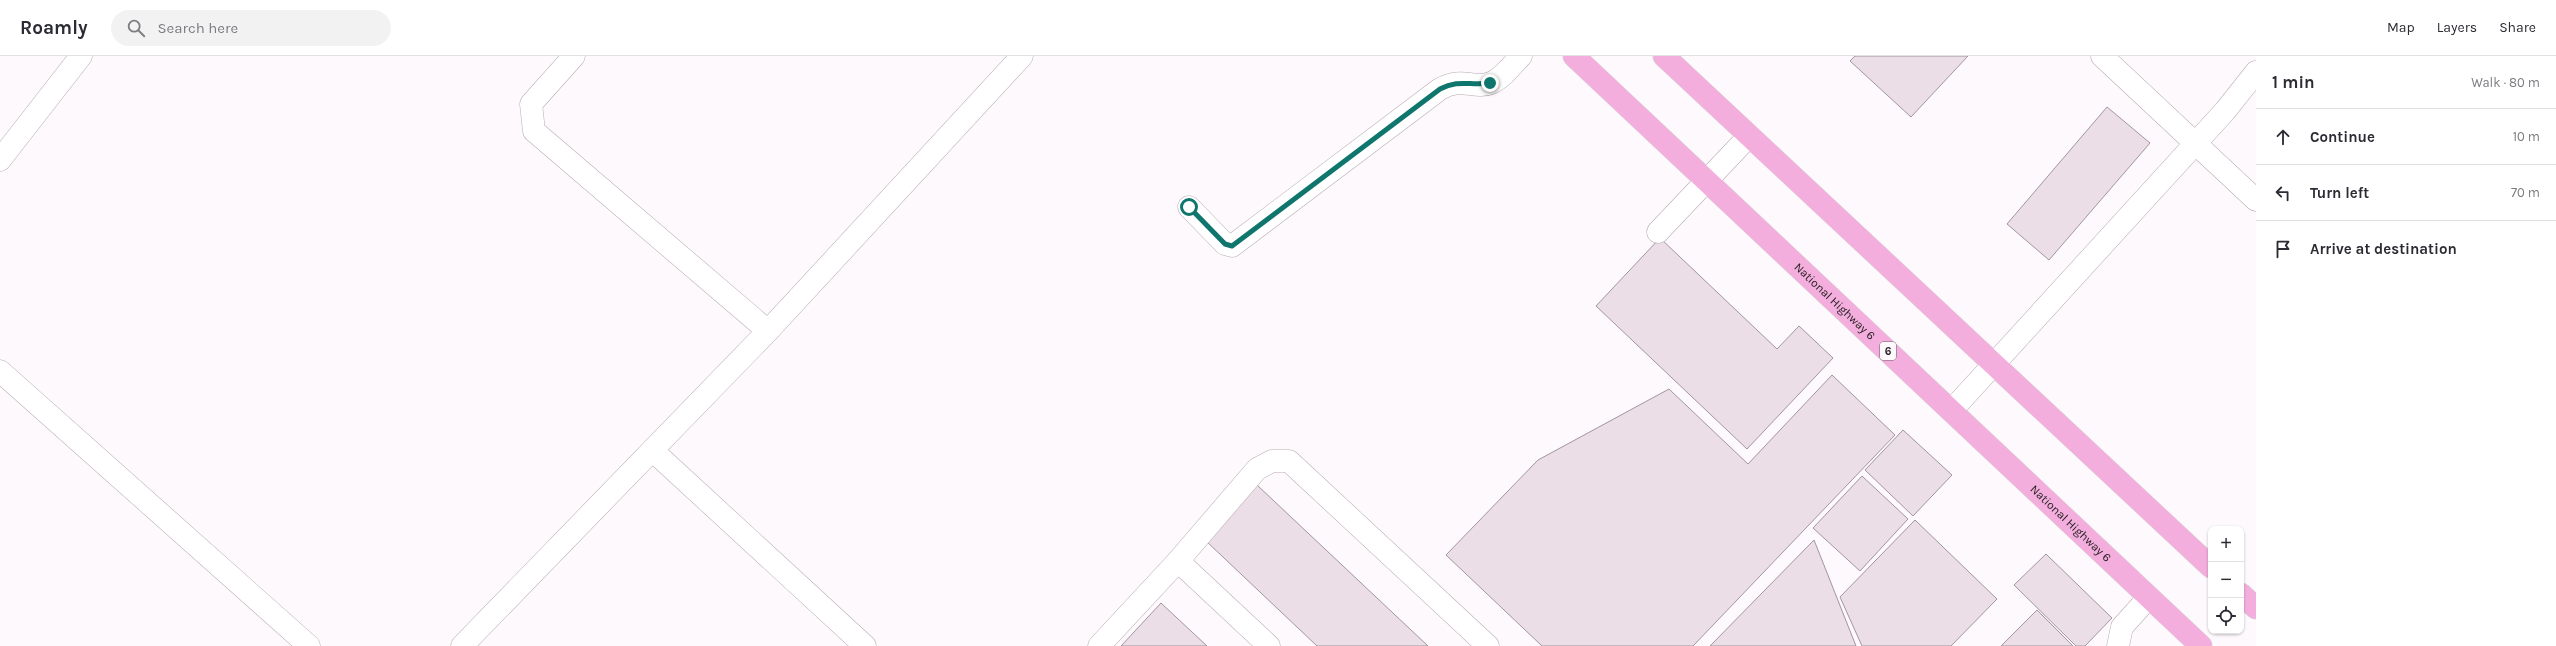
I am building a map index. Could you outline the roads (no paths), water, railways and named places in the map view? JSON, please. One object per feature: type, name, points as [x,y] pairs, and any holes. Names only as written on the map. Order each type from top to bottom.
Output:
[{"type":"highway","name":"National Highway 6","points":[[1574,56],[1952,410],[2149,597],[2193,643]]},
{"type":"highway","points":[[1664,56],[2208,564]]},
{"type":"highway","points":[[2244,597],[2256,608]]},
{"type":"street","points":[[0,160],[81,56]]},
{"type":"street","points":[[574,56],[531,104],[534,131],[768,331]]},
{"type":"street","points":[[462,646],[768,331],[1022,56]]},
{"type":"street","points":[[1189,207],[1225,244],[1232,246],[1440,89],[1452,83],[1464,82],[1478,85],[1490,83],[1504,74],[1521,56]]},
{"type":"street","points":[[2102,56],[2256,200]]},
{"type":"street","points":[[1952,410],[2196,143],[2256,72]]},
{"type":"street","points":[[1658,232],[1749,136]]},
{"type":"street","points":[[0,371],[309,646]]},
{"type":"street","points":[[652,450],[865,646]]},
{"type":"street","points":[[1099,646],[1178,561],[1257,469],[1272,461],[1289,461],[1488,646]]},
{"type":"street","points":[[1178,561],[1269,646]]},
{"type":"street","points":[[2118,646],[2122,627],[2149,597]]}]
